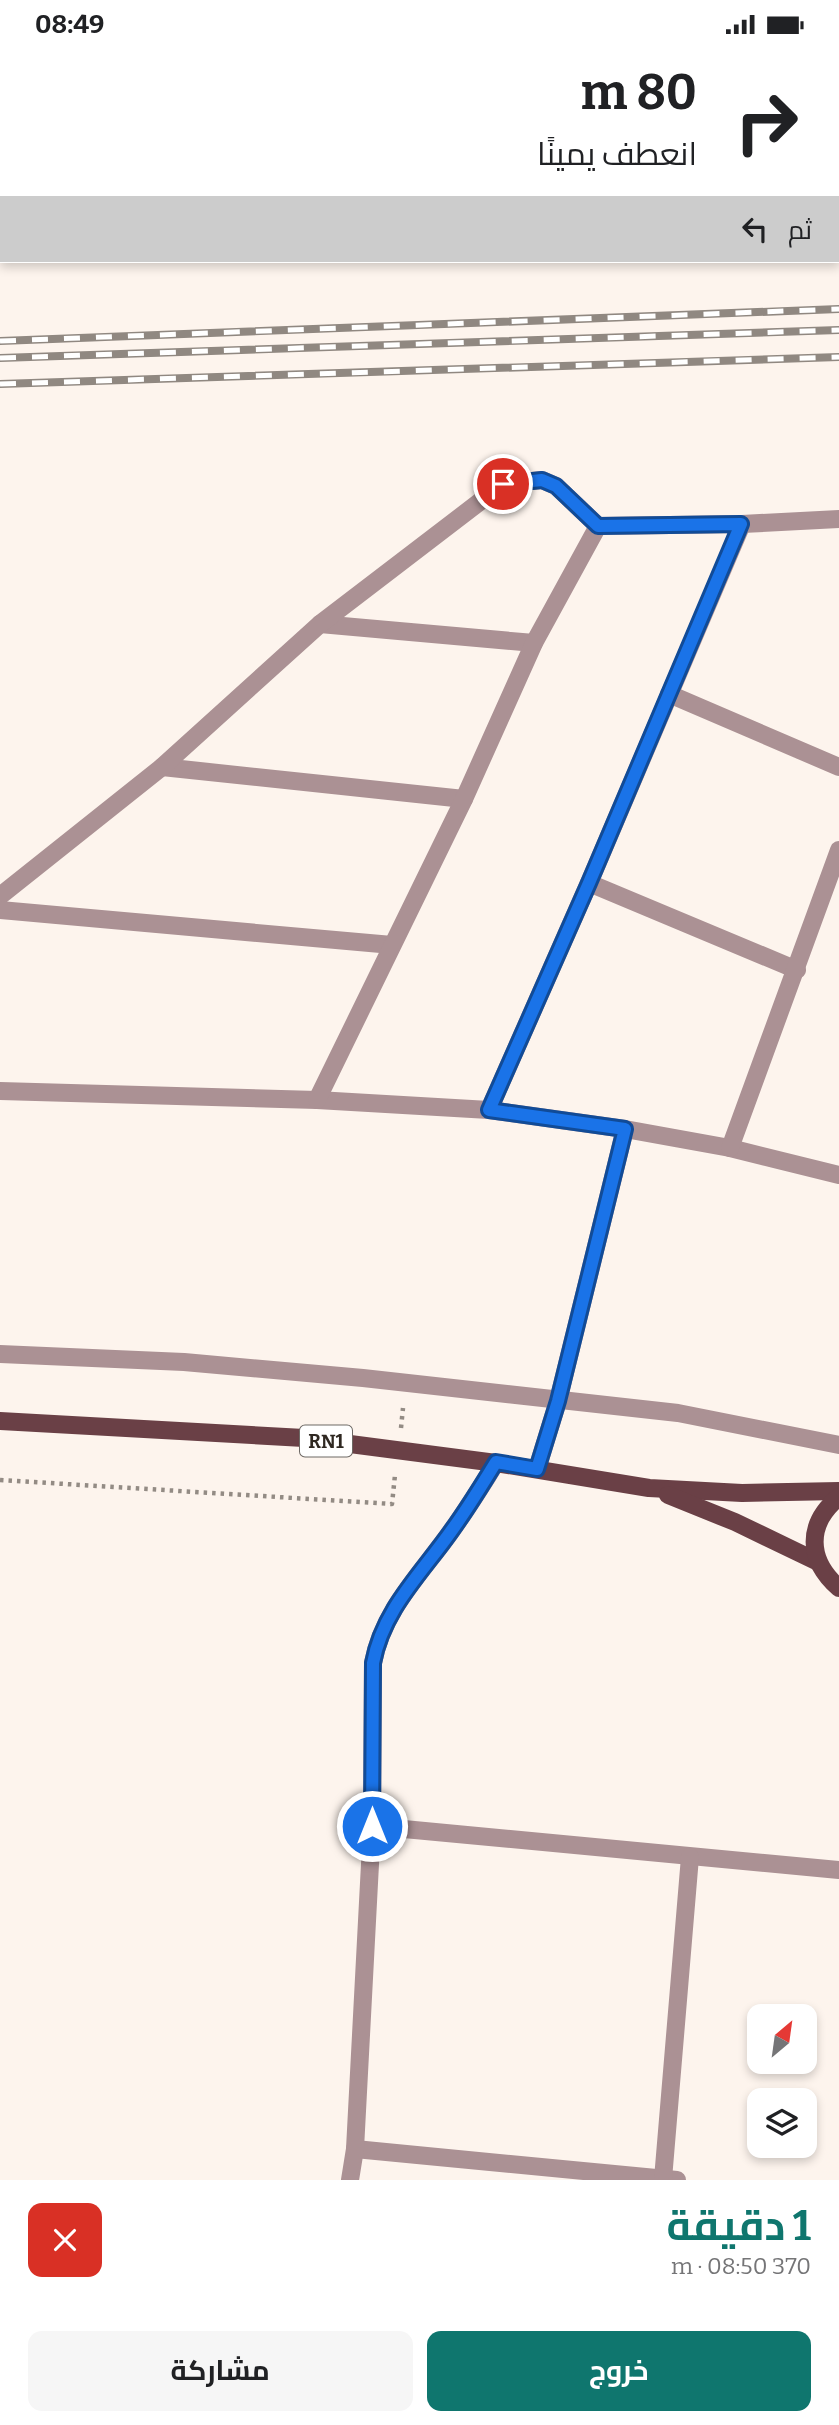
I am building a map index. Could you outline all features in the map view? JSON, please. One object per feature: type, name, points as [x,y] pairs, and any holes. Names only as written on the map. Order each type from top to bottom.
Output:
[{"type":"main road","name":"RN1","points":[[0,1421],[304,1438],[496,1462],[649,1488],[742,1493],[839,1491]]},
{"type":"main road","name":"RN1","points":[[649,1488],[735,1522],[818,1562],[826,1577],[839,1588]]},
{"type":"main road","points":[[818,1562],[814,1547],[815,1533],[827,1507],[839,1497]]},
{"type":"street","points":[[0,896],[162,767],[320,624],[503,484],[542,480],[556,486],[598,526],[741,524],[839,519]]},
{"type":"street","points":[[489,1110],[589,883],[741,524]]},
{"type":"street","points":[[317,1100],[464,799],[534,643],[598,526]]},
{"type":"street","points":[[320,624],[534,643]]},
{"type":"street","points":[[669,694],[839,768]]},
{"type":"street","points":[[162,767],[464,799]]},
{"type":"street","points":[[730,1147],[839,850]]},
{"type":"street","points":[[589,883],[797,970]]},
{"type":"street","points":[[0,910],[391,945]]},
{"type":"street","points":[[0,1091],[317,1100],[489,1110],[730,1147],[839,1175]]},
{"type":"street","points":[[537,1469],[558,1401],[625,1129]]},
{"type":"street","points":[[0,1354],[184,1362],[363,1378],[678,1413],[839,1445]]},
{"type":"street","points":[[350,2180],[355,2149],[372,1826],[373,1663],[387,1619],[452,1531],[496,1462]]},
{"type":"street","points":[[372,1826],[839,1870]]},
{"type":"street","points":[[355,2149],[670,2179],[690,1857]]},
{"type":"path","points":[[0,1480],[392,1504],[404,1403]]},
{"type":"railway","points":[[0,341],[839,309]]},
{"type":"railway","points":[[0,358],[839,330]]},
{"type":"railway","points":[[0,384],[839,357]]},
{"type":"route","points":[[372,1826],[373,1663],[377,1644],[387,1619],[452,1531],[496,1462],[537,1469],[558,1401],[625,1129],[489,1110],[589,883],[741,524],[598,526],[556,486],[542,480],[503,484]]}]
